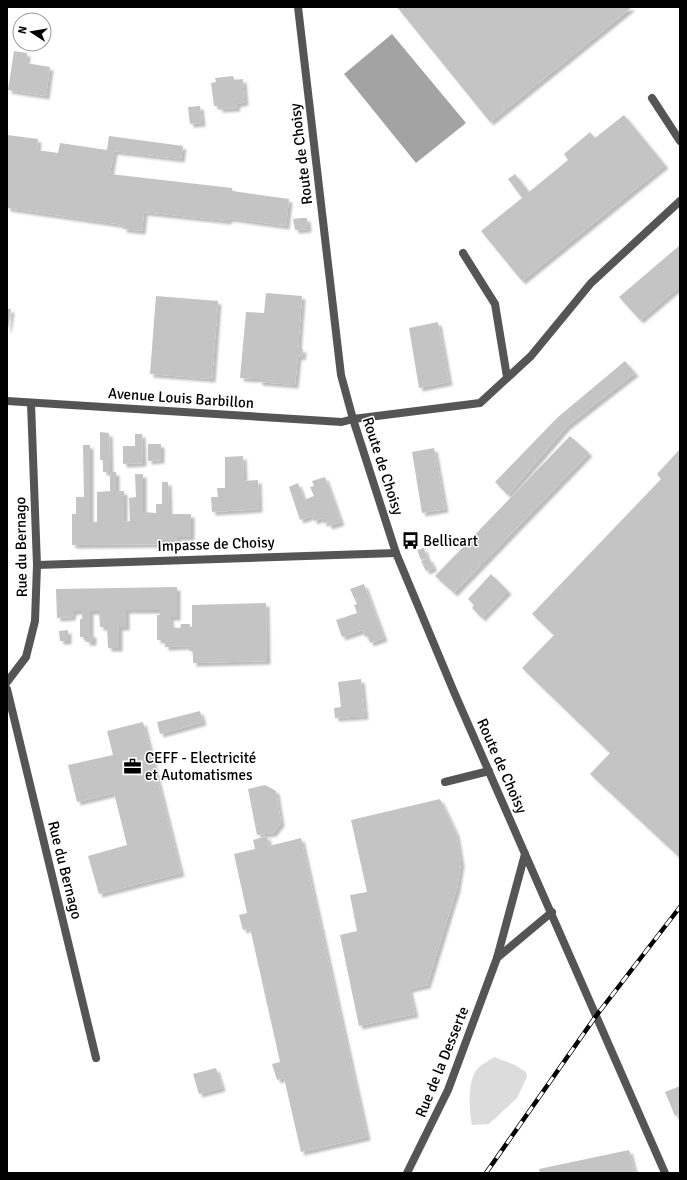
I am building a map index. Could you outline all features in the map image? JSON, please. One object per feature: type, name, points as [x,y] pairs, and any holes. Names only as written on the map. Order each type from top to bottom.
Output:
[{"type":"street","name":"Route de Choisy","points":[[298,7],[341,375],[353,419],[396,552],[489,771],[665,1173]]},
{"type":"street","points":[[652,98],[680,141]]},
{"type":"street","name":"Avenue Louis Barbillon","points":[[7,401],[342,422],[353,419],[480,403],[531,356],[591,283],[680,201]]},
{"type":"street","points":[[464,253],[495,304],[507,377]]},
{"type":"street","name":"Rue du Bernago","points":[[7,682],[26,657],[35,621],[37,565],[31,403]]},
{"type":"street","name":"Impasse de Choisy","points":[[37,565],[396,552]]},
{"type":"street","name":"Rue du Bernago","points":[[7,689],[96,1058]]},
{"type":"street","points":[[445,782],[489,771]]},
{"type":"street","name":"Rue de la Desserte","points":[[407,1173],[448,1090],[497,958],[526,854]]},
{"type":"street","name":"Rue de la Desserte","points":[[497,958],[552,912]]},
{"type":"shaded area","points":[[392,34],[466,123],[416,163],[344,74]]},
{"type":"shaded area","points":[[494,1057],[515,1065],[526,1072],[527,1077],[517,1098],[489,1124],[472,1125],[470,1111],[470,1087],[474,1073],[481,1065]]},
{"type":"building","points":[[397,7],[632,7],[490,122]]},
{"type":"building","points":[[14,52],[27,53],[26,63],[50,67],[46,96],[8,90]]},
{"type":"building","points":[[233,76],[234,80],[243,79],[245,102],[236,104],[237,108],[219,109],[219,106],[214,106],[211,83],[216,82],[215,78]]},
{"type":"building","points":[[200,106],[202,123],[190,124],[188,107]]},
{"type":"building","points":[[624,115],[665,165],[522,281],[481,231],[522,198],[508,179],[515,174],[529,192],[568,160],[564,154],[590,132],[595,138]]},
{"type":"building","points":[[7,135],[38,139],[37,150],[58,153],[60,143],[107,150],[109,136],[183,146],[181,159],[114,151],[110,174],[232,188],[232,191],[289,199],[286,226],[229,218],[228,221],[144,212],[142,231],[123,229],[124,225],[7,208]]},
{"type":"building","points":[[307,218],[308,229],[295,230],[293,219]]},
{"type":"building","points":[[680,245],[680,286],[640,320],[619,297]]},
{"type":"building","points":[[266,293],[302,296],[298,349],[303,349],[302,357],[298,356],[295,385],[259,382],[259,379],[240,378],[246,312],[264,313]]},
{"type":"building","points":[[156,296],[218,301],[212,379],[150,374]]},
{"type":"building","points":[[7,309],[11,309],[8,329],[7,329]]},
{"type":"building","points":[[438,322],[449,382],[419,388],[409,328]]},
{"type":"building","points":[[625,361],[635,373],[567,426],[508,495],[495,482],[558,417]]},
{"type":"building","points":[[100,432],[109,433],[110,472],[103,472],[103,460],[100,460]]},
{"type":"building","points":[[135,434],[142,434],[143,463],[123,464],[123,446],[135,446]]},
{"type":"building","points":[[570,436],[589,453],[454,593],[435,576]]},
{"type":"building","points":[[148,444],[161,444],[161,460],[148,461]]},
{"type":"building","points":[[83,445],[90,445],[90,522],[97,522],[97,492],[110,491],[110,472],[116,472],[116,491],[124,491],[124,522],[130,521],[129,498],[136,497],[135,474],[143,474],[143,512],[156,513],[156,504],[162,504],[162,482],[168,482],[169,514],[191,514],[191,537],[177,537],[176,544],[72,545],[72,514],[76,514],[76,497],[84,497]]},
{"type":"building","points":[[434,448],[445,509],[422,513],[412,452]]},
{"type":"building","points":[[680,449],[679,857],[590,774],[610,753],[522,668],[554,635],[532,614],[661,479],[657,474]]},
{"type":"building","points":[[243,456],[244,481],[258,480],[259,509],[212,512],[211,497],[218,497],[217,488],[225,488],[225,457]]},
{"type":"building","points":[[325,477],[341,522],[329,526],[327,522],[323,523],[322,518],[314,521],[312,516],[300,520],[289,487],[298,483],[304,500],[314,496],[310,487],[314,486],[312,481]]},
{"type":"building","points":[[424,548],[427,558],[421,560],[417,550]]},
{"type":"building","points":[[429,558],[434,568],[426,571],[421,561]]},
{"type":"building","points":[[491,574],[508,591],[482,618],[472,608],[474,605],[468,599]]},
{"type":"building","points":[[364,584],[384,638],[370,643],[368,636],[365,637],[363,630],[342,637],[336,620],[357,613],[354,605],[357,604],[350,589]]},
{"type":"building","points":[[177,587],[177,617],[170,617],[171,627],[180,628],[181,624],[190,624],[190,627],[192,627],[192,605],[266,603],[267,661],[193,663],[193,651],[189,651],[189,646],[165,647],[165,640],[157,640],[157,615],[160,615],[160,610],[126,610],[126,627],[119,627],[119,648],[108,648],[107,627],[100,627],[99,611],[90,611],[90,634],[93,634],[93,642],[86,642],[86,637],[80,637],[80,619],[82,619],[82,611],[73,611],[72,617],[57,618],[56,589]]},
{"type":"building","points":[[68,630],[68,641],[60,641],[59,631]]},
{"type":"building","points":[[361,679],[365,716],[335,718],[334,708],[341,707],[338,682]]},
{"type":"building","points":[[200,711],[203,722],[160,734],[157,722]]},
{"type":"building","points":[[143,722],[181,873],[99,894],[88,856],[127,845],[114,793],[77,802],[68,765],[113,755],[107,731]]},
{"type":"building","points":[[265,785],[276,791],[281,823],[273,833],[257,835],[248,789]]},
{"type":"building","points":[[440,799],[456,833],[461,863],[457,888],[427,985],[409,989],[415,1014],[359,1026],[340,935],[357,931],[350,895],[367,892],[351,820]]},
{"type":"building","points":[[267,836],[269,846],[301,838],[367,1137],[301,1152],[284,1078],[277,1080],[272,1064],[280,1062],[250,928],[243,930],[239,915],[247,913],[234,854],[255,849],[253,840]]},
{"type":"building","points":[[216,1068],[222,1088],[199,1094],[193,1074]]},
{"type":"building","points":[[680,1086],[680,1113],[675,1116],[665,1092]]},
{"type":"building","points":[[629,1150],[635,1173],[540,1173],[539,1169]]},
{"type":"railway","points":[[486,1173],[596,1016],[680,907]]},
{"type":"place","name":"Bellicart","points":[[410,541]]},
{"type":"place","name":"CEFF - Electricité et Automatismes","points":[[132,767]]}]
